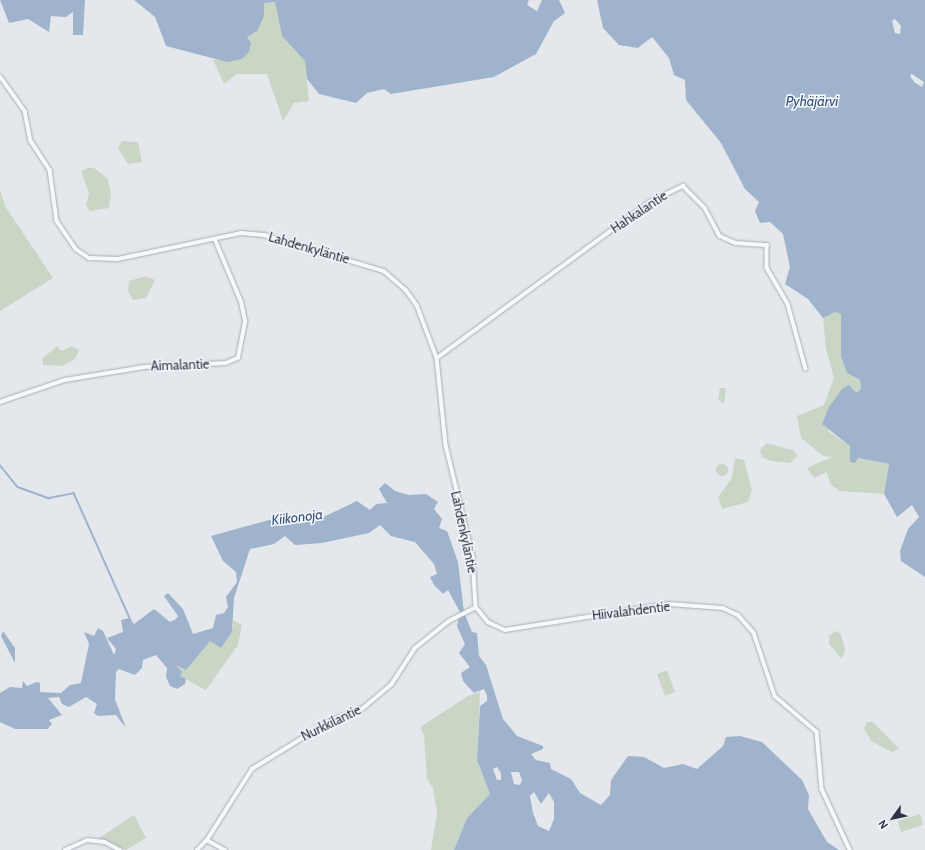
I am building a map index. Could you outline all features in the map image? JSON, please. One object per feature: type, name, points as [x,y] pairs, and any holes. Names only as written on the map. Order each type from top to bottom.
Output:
[{"type":"street","name":"Lahdenkyläntie","points":[[0,76],[26,111],[31,142],[53,181],[58,221],[76,249],[100,261],[215,240],[241,233],[264,235],[384,271],[406,290],[418,305],[437,358],[446,445],[473,557],[476,607]]},
{"type":"street","name":"Hahkalantie","points":[[437,358],[650,202],[683,186],[705,208],[720,236],[736,243],[767,245],[768,268],[788,304],[806,369]]},
{"type":"street","name":"Aimalantie","points":[[0,402],[65,380],[144,367],[226,363],[238,358],[245,321],[243,308],[215,240]]},
{"type":"street","name":"Hiivalahdentie","points":[[476,607],[488,622],[505,630],[669,604],[723,608],[738,615],[754,633],[775,696],[817,732],[822,789],[850,850]]},
{"type":"street","name":"Nurkkilantie","points":[[197,850],[207,840],[252,769],[330,721],[362,710],[391,685],[415,648],[464,612],[476,607]]},
{"type":"street","points":[[65,850],[87,840],[96,840],[120,850]]},
{"type":"street","points":[[207,840],[225,850]]},
{"type":"green space","points":[[275,2],[282,36],[305,61],[309,101],[294,103],[283,121],[267,74],[237,74],[224,84],[213,60],[242,59],[249,52],[247,37],[264,16],[264,3]]},
{"type":"green space","points":[[122,141],[138,142],[142,162],[128,164],[118,148]]},
{"type":"green space","points":[[88,168],[94,168],[108,179],[111,194],[109,208],[90,211],[86,205],[89,193],[81,171]]},
{"type":"green space","points":[[0,190],[5,206],[53,278],[0,311]]},
{"type":"green space","points":[[146,276],[155,280],[146,298],[133,300],[128,291],[129,281]]},
{"type":"green space","points":[[835,312],[841,314],[841,357],[847,373],[860,380],[861,390],[828,431],[850,446],[857,458],[889,464],[884,494],[840,491],[830,484],[827,472],[814,478],[807,468],[832,457],[823,456],[801,438],[797,416],[824,405],[834,378],[826,349],[823,318]]},
{"type":"green space","points":[[57,346],[61,351],[72,346],[79,350],[75,359],[62,366],[43,365],[43,358]]},
{"type":"green space","points":[[720,388],[726,388],[724,404],[718,399]]},
{"type":"green space","points":[[767,443],[792,450],[798,456],[790,463],[771,461],[762,457],[760,450]]},
{"type":"green space","points":[[735,458],[744,460],[752,490],[748,502],[722,509],[718,497],[732,478]]},
{"type":"green space","points":[[720,464],[724,464],[728,470],[724,476],[720,476],[716,472],[716,468]]},
{"type":"green space","points":[[232,620],[242,625],[238,645],[206,690],[180,676],[176,664],[234,626]]},
{"type":"green space","points":[[835,631],[841,634],[845,650],[842,659],[829,644],[829,636]]},
{"type":"green space","points":[[667,670],[675,692],[665,696],[657,674]]},
{"type":"green space","points":[[480,692],[477,760],[490,794],[467,818],[454,850],[431,850],[437,813],[433,788],[427,779],[424,735],[420,727],[468,696]]},
{"type":"green space","points":[[867,722],[873,722],[899,749],[892,752],[871,741],[864,729]]},
{"type":"green space","points":[[920,814],[923,825],[901,832],[898,821]]},
{"type":"green space","points":[[134,815],[146,838],[126,850],[96,840]]},
{"type":"water","points":[[0,0],[85,0],[83,35],[73,35],[73,12],[66,17],[51,16],[49,32],[28,19],[9,23]]},
{"type":"water","points":[[134,0],[529,0],[527,5],[537,11],[542,0],[559,0],[565,13],[554,21],[536,54],[494,77],[391,94],[384,89],[367,93],[356,103],[319,94],[307,79],[305,61],[282,36],[275,2],[264,3],[264,16],[257,31],[247,37],[251,43],[249,52],[242,59],[227,62],[166,46],[155,17]]},
{"type":"water","name":"Pyhäjärvi","points":[[597,0],[925,0],[925,577],[901,561],[900,551],[908,529],[919,517],[912,505],[897,517],[884,494],[889,464],[858,458],[855,463],[850,462],[850,446],[822,424],[829,407],[842,389],[849,385],[856,393],[861,389],[860,380],[847,373],[841,357],[841,314],[835,312],[823,318],[808,299],[785,284],[790,267],[783,234],[770,222],[760,223],[755,211],[759,202],[745,189],[721,143],[686,100],[685,80],[674,75],[669,58],[652,37],[638,48],[619,45],[603,28]],"holes":[[[895,19],[901,26],[900,34],[895,33],[892,21]],[[912,74],[924,82],[922,87],[914,82],[910,76]]]},
{"type":"water","points":[[385,483],[395,491],[409,495],[426,494],[438,502],[434,509],[442,519],[439,528],[447,531],[458,562],[464,612],[472,632],[477,633],[479,656],[486,665],[503,719],[517,736],[543,746],[543,749],[531,754],[536,760],[550,763],[551,769],[571,779],[580,793],[601,805],[610,795],[611,780],[628,756],[644,757],[664,768],[683,764],[697,769],[723,746],[726,737],[740,736],[762,742],[802,780],[809,795],[808,809],[827,842],[839,850],[454,850],[467,818],[490,794],[477,760],[480,706],[487,701],[487,696],[484,689],[474,693],[463,681],[461,673],[470,667],[459,653],[465,644],[457,626],[460,612],[448,590],[443,594],[434,585],[430,577],[437,574],[434,564],[415,542],[391,536],[380,525],[369,533],[322,543],[295,545],[285,536],[274,544],[250,549],[234,598],[232,632],[221,648],[210,641],[186,670],[176,665],[182,672],[180,676],[186,679],[185,684],[177,689],[170,686],[166,677],[167,668],[156,655],[143,660],[142,668],[135,675],[119,669],[116,672],[115,699],[126,728],[116,715],[98,716],[94,713],[97,704],[86,697],[69,707],[62,704],[59,697],[48,698],[62,715],[49,720],[52,724],[47,729],[15,729],[0,722],[0,693],[10,687],[22,688],[23,681],[27,686],[37,682],[40,683],[40,692],[61,693],[70,685],[81,683],[89,644],[84,632],[94,636],[98,628],[103,631],[114,655],[116,649],[107,638],[123,632],[121,620],[130,618],[134,624],[154,609],[170,622],[176,619],[178,616],[164,596],[168,593],[183,609],[193,634],[213,628],[216,615],[224,613],[228,607],[226,597],[237,582],[236,572],[223,561],[211,536],[269,520],[313,522],[357,501],[370,510],[376,504],[387,503],[379,489]],"holes":[[[497,767],[501,773],[501,780],[497,780],[493,769]],[[511,772],[519,772],[522,780],[520,785],[514,784]],[[534,792],[541,804],[549,793],[554,802],[554,819],[549,831],[538,826],[533,813],[530,796]]]},
{"type":"water","points":[[3,631],[15,648],[15,663],[1,636]]},
{"type":"waterway","points":[[0,465],[18,487],[49,498],[74,493],[130,618]]},
{"type":"water label","name":"Kiikonoja","points":[[297,517]]}]
